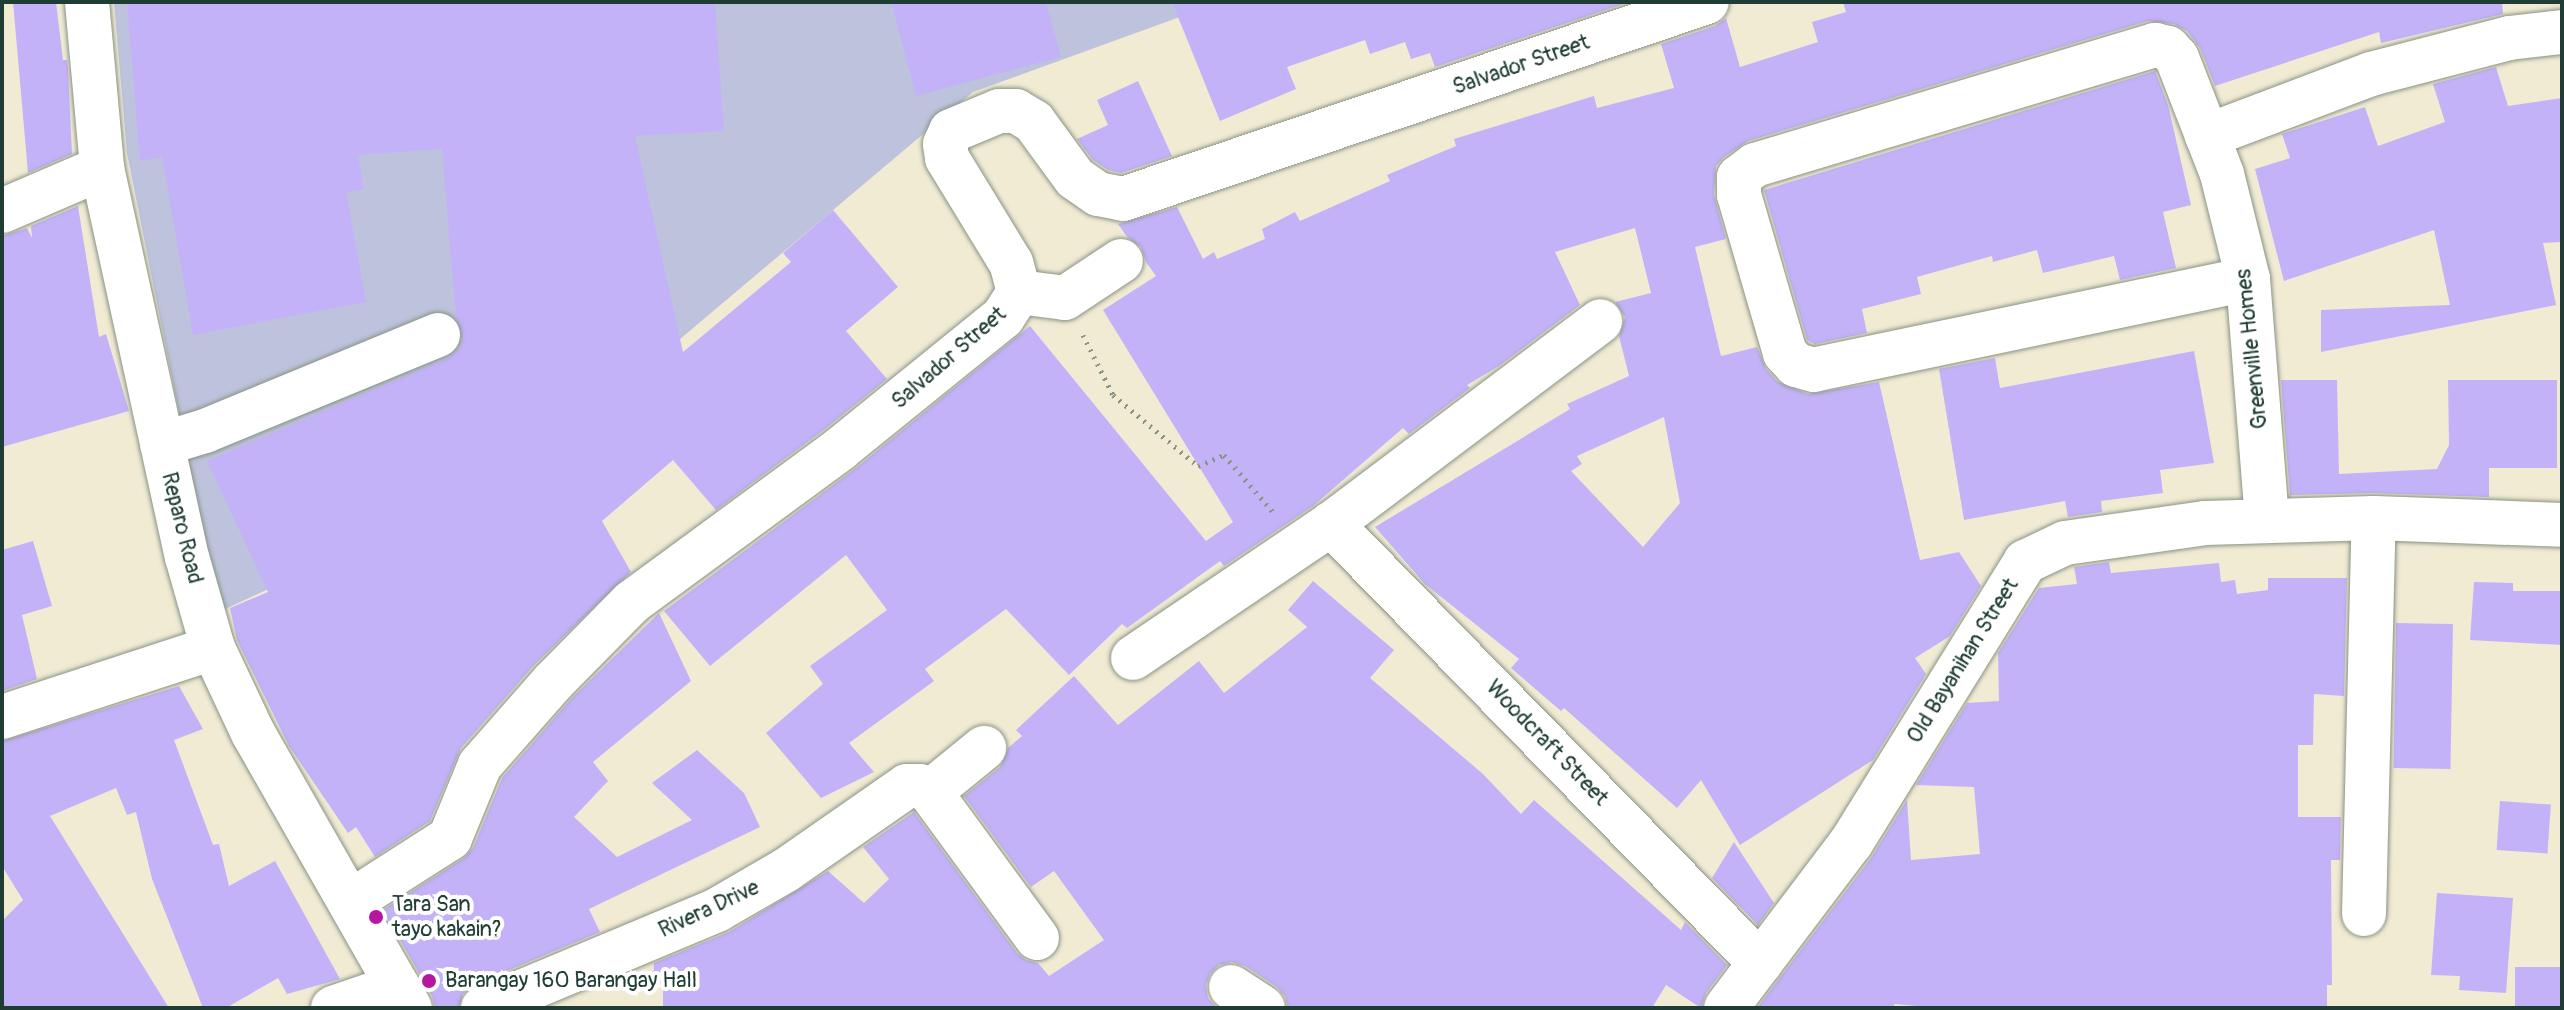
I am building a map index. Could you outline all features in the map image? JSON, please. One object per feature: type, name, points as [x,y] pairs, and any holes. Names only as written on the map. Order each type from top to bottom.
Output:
[{"type":"street","name":"Reparo Road","points":[[87,2],[102,168],[187,557],[213,648],[253,733],[404,997]]},
{"type":"street","name":"Salvador Street","points":[[350,902],[450,838],[480,765],[553,682],[632,602],[840,449],[1003,317],[1019,292],[1011,263],[947,158],[945,144],[951,131],[999,111],[1016,111],[1034,122],[1075,178],[1098,194],[1123,199],[1707,2]]},
{"type":"street","points":[[2207,136],[2371,74],[2509,38],[2562,32]]},
{"type":"street","name":"Greenville Homes","points":[[2248,279],[1814,370],[1796,365],[1785,353],[1739,195],[1739,177],[1755,165],[2155,45],[2168,48],[2177,58],[2222,174],[2248,279],[2267,520]]},
{"type":"street","points":[[2,211],[102,168]]},
{"type":"street","points":[[1019,292],[1065,298],[1121,261]]},
{"type":"street","points":[[1133,658],[1322,530],[1600,321]]},
{"type":"street","points":[[162,444],[205,431],[438,335]]},
{"type":"street","points":[[2364,914],[2374,518]]},
{"type":"street","name":"Old Bayanihan Street","points":[[1726,1008],[1851,843],[2025,562],[2065,543],[2205,523],[2374,518],[2562,525]]},
{"type":"street","name":"Woodcraft Street","points":[[1322,530],[1760,963]]},
{"type":"street","points":[[2,717],[213,648]]},
{"type":"street","name":"Rivera Drive","points":[[483,1008],[717,910],[786,870],[895,792],[907,786],[925,789],[984,748]]},
{"type":"street","points":[[925,789],[1037,938]]},
{"type":"street","points":[[333,1008],[404,997]]},
{"type":"path","points":[[1065,298],[1113,395],[1198,466],[1224,455],[1285,528],[1322,530]]},
{"type":"shaded area","points":[[114,2],[1221,2],[973,92],[526,469],[219,612],[127,153]]},
{"type":"building","points":[[13,2],[56,2],[63,60],[67,60],[68,68],[72,154],[28,173]]},
{"type":"building","points":[[127,2],[715,2],[724,131],[635,136],[683,352],[791,262],[783,253],[833,210],[898,287],[846,331],[887,379],[825,429],[716,510],[673,460],[602,521],[631,572],[535,664],[461,748],[430,821],[375,857],[356,827],[348,833],[289,746],[237,640],[230,608],[268,592],[207,461],[448,358],[458,350],[463,338],[456,319],[442,149],[358,155],[364,189],[346,192],[366,302],[193,335],[162,157],[140,161]]},
{"type":"building","points":[[891,2],[1046,2],[1061,57],[916,96]]},
{"type":"building","points":[[1172,2],[1629,2],[1435,67],[1430,53],[1411,59],[1405,42],[1370,54],[1365,40],[1287,67],[1296,89],[1220,121]]},
{"type":"building","points":[[1843,2],[2502,2],[2503,14],[2381,43],[2379,32],[2215,86],[2200,48],[2187,31],[2174,24],[2148,21],[1748,141],[1724,157],[1716,166],[1714,195],[1726,239],[1695,247],[1721,356],[1757,347],[1766,369],[1778,382],[1808,394],[1879,382],[1920,560],[1959,552],[1981,586],[1950,636],[1915,658],[1926,674],[1873,760],[1740,845],[1701,780],[1677,808],[1564,708],[1561,711],[1511,668],[1519,659],[1425,584],[1375,527],[1570,409],[1567,404],[1629,376],[1619,336],[1625,317],[1615,302],[1651,293],[1635,228],[1555,252],[1580,305],[1499,366],[1467,385],[1470,388],[1409,434],[1403,428],[1313,506],[1224,566],[1220,561],[1127,628],[1122,624],[1069,675],[1006,609],[925,669],[934,681],[849,743],[874,772],[821,798],[766,733],[823,684],[810,666],[887,610],[846,555],[710,666],[664,611],[856,468],[1030,326],[1206,541],[1233,522],[1103,310],[1156,276],[1146,262],[1141,247],[1128,238],[1118,224],[1177,207],[1203,259],[1214,252],[1217,259],[1265,239],[1262,229],[1295,212],[1300,221],[1390,181],[1387,175],[1456,146],[1454,139],[1594,96],[1597,108],[1674,88],[1661,44],[1715,26],[1726,18],[1740,67],[1818,42],[1812,22],[1846,12]],"holes":[[[1664,417],[1680,503],[1643,547],[1571,471],[1582,464],[1577,456]]]},
{"type":"building","points":[[2496,67],[2508,106],[2562,98],[2562,242],[2543,243],[2556,305],[2321,352],[2321,310],[2450,305],[2434,230],[2284,281],[2255,169],[2290,158],[2282,134],[2365,107],[2378,146],[2445,122],[2433,84]]},
{"type":"building","points":[[2155,71],[2168,105],[2191,205],[2163,212],[2176,268],[2120,280],[2114,256],[2043,273],[2037,250],[1993,262],[1992,256],[1917,277],[1921,294],[1862,309],[1867,333],[1815,344],[1807,340],[1764,190]]},
{"type":"building","points":[[1138,81],[1172,156],[1121,173],[1108,170],[1093,160],[1077,139],[1108,125],[1097,100]]},
{"type":"building","points":[[78,206],[99,337],[106,334],[129,411],[2,447],[2,236],[27,228],[32,238],[31,226]]},
{"type":"building","points":[[2194,351],[2214,463],[2160,470],[2163,493],[2101,501],[2102,512],[2068,517],[2065,501],[1964,520],[1939,369],[1995,358],[2000,388]]},
{"type":"building","points":[[2281,380],[2337,380],[2339,474],[2437,469],[2449,445],[2448,380],[2557,380],[2557,468],[2489,468],[2489,497],[2373,493],[2290,495]]},
{"type":"building","points":[[33,541],[52,606],[22,615],[37,679],[2,691],[2,550]]},
{"type":"building","points":[[2109,562],[2111,573],[2219,563],[2221,582],[2235,580],[2237,594],[2268,590],[2268,578],[2347,578],[2344,696],[2314,694],[2313,745],[2298,745],[2298,817],[2341,817],[2340,860],[2331,860],[2332,985],[2327,985],[2327,1008],[1936,1008],[1895,1004],[1893,1008],[1757,1008],[1871,858],[1907,800],[1911,860],[1980,854],[1974,787],[1916,785],[1967,703],[1999,701],[1998,653],[2039,588],[2077,584],[2074,567]]},
{"type":"building","points":[[1313,581],[1394,650],[1370,678],[1483,774],[1521,814],[1534,800],[1681,930],[1685,922],[1727,965],[1706,993],[1701,1008],[1666,985],[1652,1008],[1288,1008],[1285,996],[1277,987],[1245,966],[1232,962],[1219,965],[1210,974],[1206,985],[1208,998],[1217,1008],[663,1008],[663,983],[653,982],[654,963],[729,932],[828,871],[864,903],[889,879],[863,847],[914,812],[1017,953],[1026,960],[1038,963],[1049,976],[1104,940],[1054,871],[1031,887],[964,796],[1000,767],[1008,748],[1022,736],[1016,730],[1074,676],[1118,725],[1199,661],[1224,693],[1307,627],[1288,610]]},
{"type":"building","points":[[2474,582],[2513,583],[2513,591],[2562,591],[2562,645],[2470,640]]},
{"type":"building","points":[[659,613],[691,681],[593,762],[608,781],[574,817],[617,857],[692,820],[652,783],[697,750],[744,793],[760,827],[589,909],[600,932],[473,985],[463,994],[459,1008],[435,1008],[432,996],[383,910],[464,858],[473,848],[502,778],[571,699]]},
{"type":"building","points":[[2396,623],[2453,624],[2450,769],[2393,768]]},
{"type":"building","points":[[179,686],[203,729],[174,740],[213,845],[219,844],[229,886],[275,861],[340,979],[287,994],[278,978],[226,1008],[203,1008],[152,879],[136,812],[127,815],[116,788],[50,816],[169,1008],[2,1008],[2,921],[23,900],[2,866],[2,741]]},
{"type":"building","points":[[2500,801],[2551,805],[2547,853],[2497,850]]},
{"type":"building","points":[[1734,842],[1774,903],[1758,925],[1712,878]]},
{"type":"building","points":[[2437,893],[2513,898],[2506,993],[2459,990],[2460,976],[2431,975]]},
{"type":"building","points":[[2515,967],[2562,967],[2562,1008],[2515,1008]]},
{"type":"place","name":"Tara San tayo kakain?","points":[[376,917]]},
{"type":"place","name":"Barangay 160 Barangay Hall","points":[[429,981]]}]
